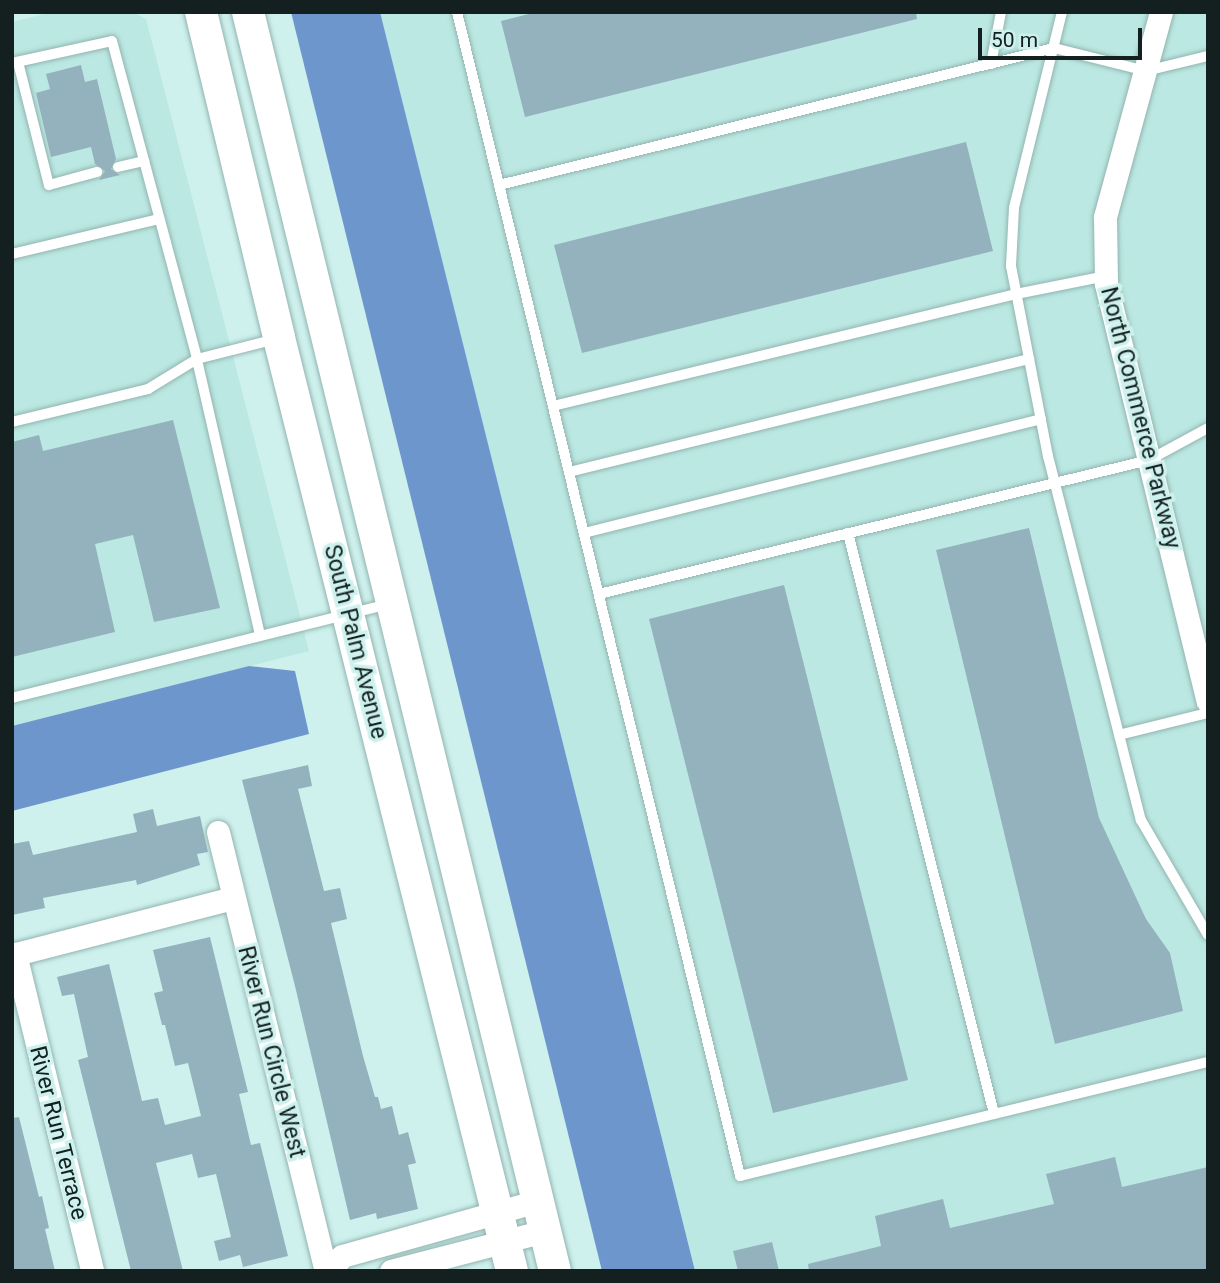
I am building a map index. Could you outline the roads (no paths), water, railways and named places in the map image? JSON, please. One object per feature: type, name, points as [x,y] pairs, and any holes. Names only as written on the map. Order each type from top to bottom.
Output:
[{"type":"main road","name":"South Palm Avenue","points":[[201,12],[279,338],[509,1257]]},
{"type":"main road","name":"South Palm Avenue","points":[[248,12],[555,1271]]},
{"type":"street","name":"North Commerce Parkway","points":[[1161,12],[1105,216],[1105,276],[1149,460],[1201,639],[1208,701]]},
{"type":"street","name":"River Run Circle West","points":[[218,832],[328,1271]]},
{"type":"street","points":[[14,954],[233,898]]},
{"type":"street","name":"River Run Terrace","points":[[14,954],[92,1271]]},
{"type":"street","points":[[328,1271],[342,1256],[538,1201]]},
{"type":"street","points":[[391,1271],[509,1257],[545,1231]]},
{"type":"lane","points":[[457,12],[740,1176],[1208,1062]]},
{"type":"lane","points":[[991,64],[1001,12]]},
{"type":"lane","points":[[1062,12],[1014,208],[1011,266],[1055,482],[1141,820],[1208,935]]},
{"type":"lane","points":[[97,173],[49,185],[15,62],[112,41],[197,359],[260,635]]},
{"type":"lane","points":[[499,186],[1054,48],[1146,71],[1208,56]]},
{"type":"lane","points":[[118,167],[144,161]]},
{"type":"lane","points":[[12,254],[159,219]]},
{"type":"lane","points":[[553,406],[1016,294],[1105,276]]},
{"type":"lane","points":[[12,422],[148,389],[197,359],[279,338]]},
{"type":"lane","points":[[569,472],[1029,359]]},
{"type":"lane","points":[[584,533],[1041,419]]},
{"type":"lane","points":[[598,594],[1149,460],[1208,428]]},
{"type":"lane","points":[[848,533],[994,1114]]},
{"type":"lane","points":[[12,698],[391,603]]},
{"type":"lane","points":[[1119,735],[1208,713]]},
{"type":"water","points":[[291,12],[380,12],[695,1271],[602,1271]]},
{"type":"water","points":[[249,666],[295,671],[309,734],[12,811],[12,726]]}]
